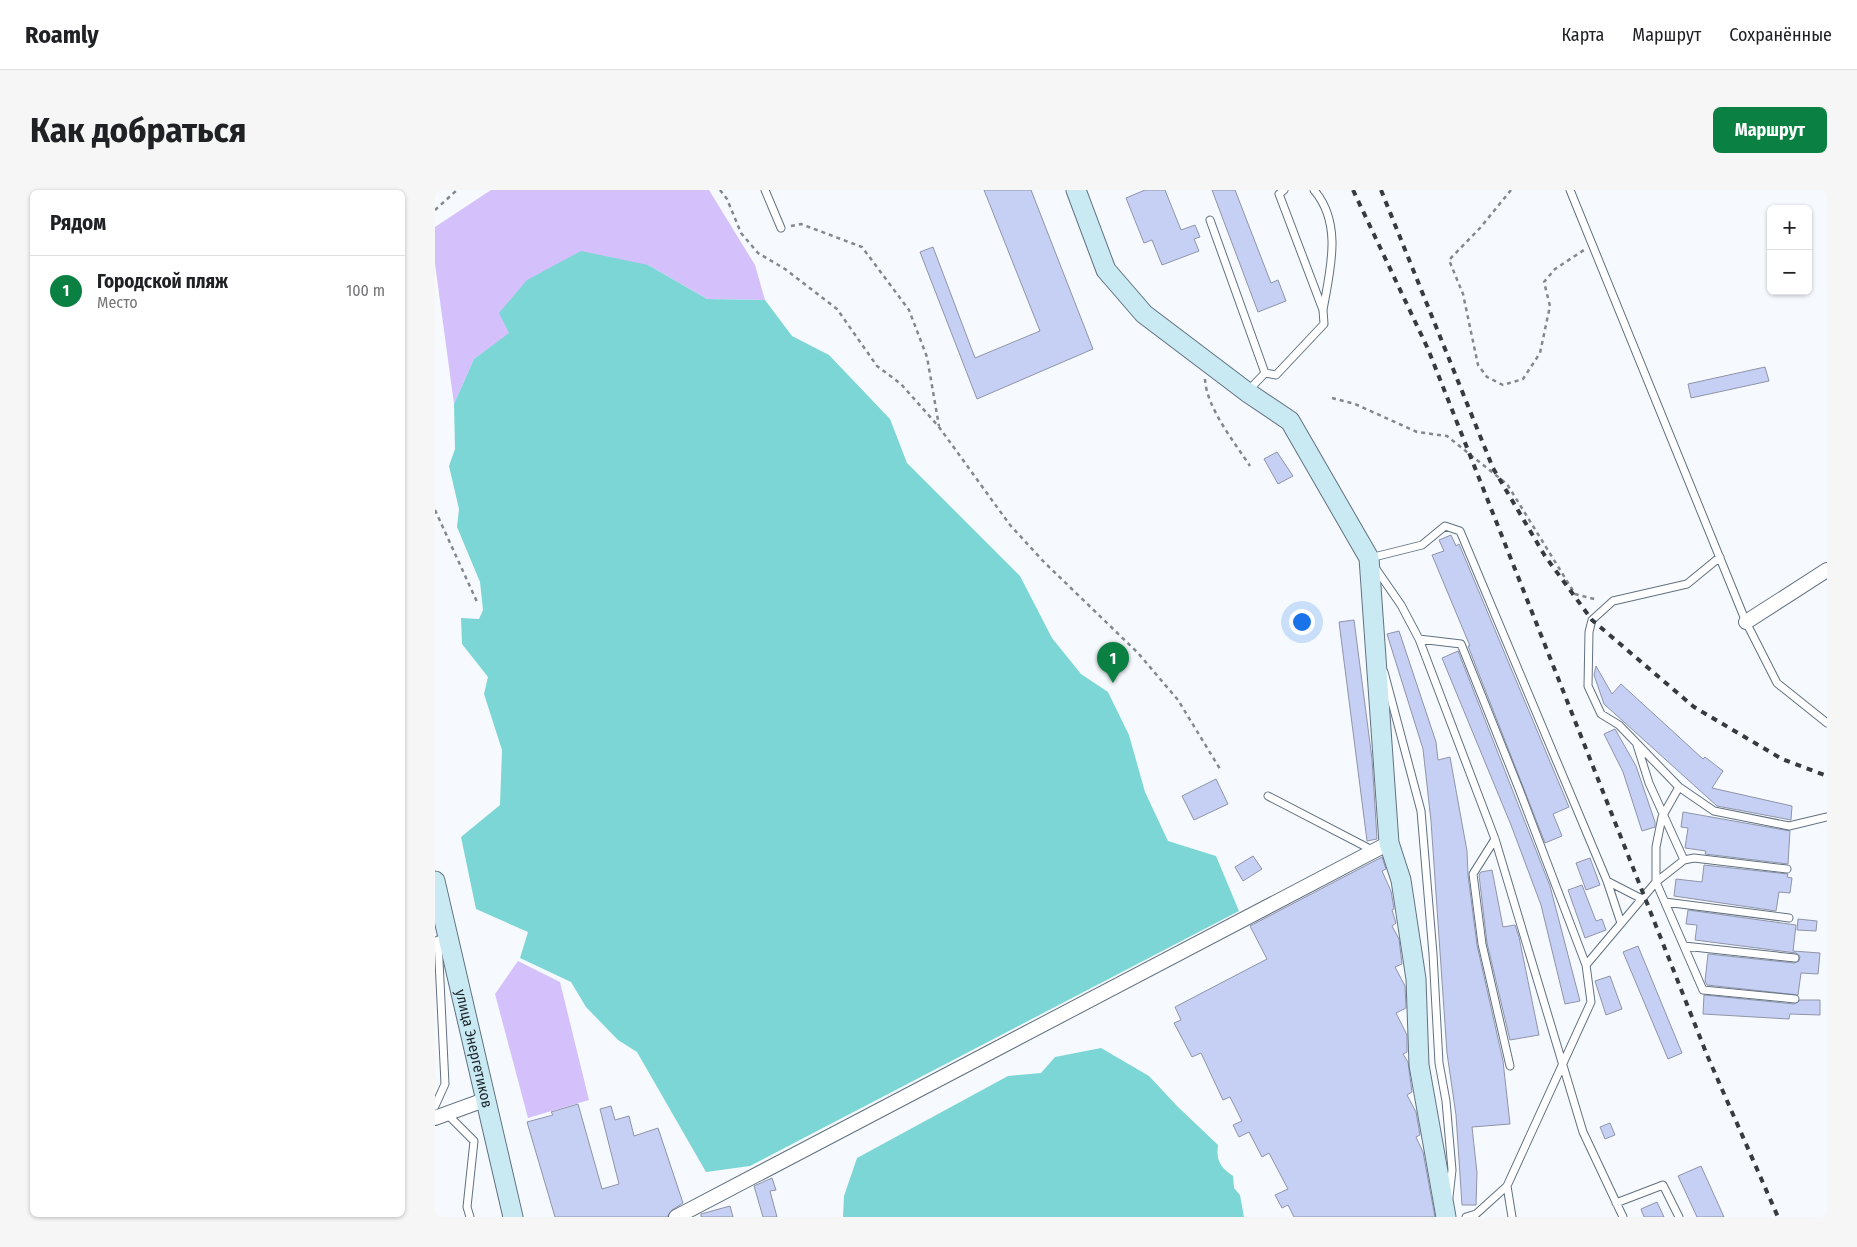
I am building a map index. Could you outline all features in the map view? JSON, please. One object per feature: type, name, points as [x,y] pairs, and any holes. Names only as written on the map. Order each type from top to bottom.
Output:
[{"type":"street","points":[[1076,190],[1107,270],[1144,314],[1247,392],[1289,421],[1369,558],[1376,652],[1382,847],[1403,890],[1416,979],[1419,1065],[1447,1217]]},
{"type":"street","points":[[1747,622],[1827,570]]},
{"type":"street","points":[[676,1217],[1382,847]]},
{"type":"street","name":"улица Энергетиков","points":[[435,881],[440,939],[487,1099],[513,1217]]},
{"type":"street","points":[[442,1117],[487,1099]]},
{"type":"lane","points":[[765,190],[781,228]]},
{"type":"lane","points":[[1284,190],[1279,194],[1323,310]]},
{"type":"lane","points":[[1265,372],[1276,375],[1324,324],[1323,310],[1333,249],[1323,200],[1314,190]]},
{"type":"lane","points":[[1570,190],[1591,246],[1747,622],[1777,683],[1827,723]]},
{"type":"lane","points":[[1210,220],[1265,372]]},
{"type":"lane","points":[[1247,392],[1265,372]]},
{"type":"lane","points":[[1621,923],[1607,881],[1460,531],[1445,526],[1422,545],[1369,558],[1401,605],[1419,640],[1495,839],[1583,1132],[1623,1217]]},
{"type":"lane","points":[[1720,557],[1687,584],[1613,601],[1593,620],[1589,632],[1588,686],[1601,714],[1619,725],[1679,787],[1714,810],[1789,826],[1827,817]]},
{"type":"lane","points":[[1419,640],[1461,644],[1586,965],[1591,1002],[1507,1186],[1476,1214],[1466,1217]]},
{"type":"lane","points":[[1376,652],[1387,677],[1421,811],[1433,954],[1439,1063],[1446,1101],[1453,1170],[1447,1217]]},
{"type":"lane","points":[[1635,742],[1662,817],[1683,860]]},
{"type":"lane","points":[[1679,787],[1662,817],[1656,847],[1656,882],[1703,990],[1795,999]]},
{"type":"lane","points":[[1268,796],[1382,847]]},
{"type":"lane","points":[[1495,839],[1473,874],[1482,944],[1510,1066]]},
{"type":"lane","points":[[1586,965],[1656,882],[1683,860],[1694,858],[1787,869]]},
{"type":"lane","points":[[1607,881],[1642,899]]},
{"type":"lane","points":[[1665,902],[1789,918]]},
{"type":"lane","points":[[435,1106],[445,1084],[438,983],[440,939]]},
{"type":"lane","points":[[1684,946],[1795,958]]},
{"type":"lane","points":[[442,1117],[474,1141],[467,1207],[470,1217]]},
{"type":"lane","points":[[1616,1203],[1663,1185],[1679,1217]]},
{"type":"lane","points":[[1507,1186],[1512,1217]]},
{"type":"path","points":[[435,210],[457,190]]},
{"type":"path","points":[[721,190],[727,199],[741,234],[758,253],[785,269],[837,309],[877,366],[901,384],[939,427],[1010,524],[1044,562],[1138,653],[1178,700],[1220,769]]},
{"type":"path","points":[[1511,190],[1480,228],[1449,260],[1463,294],[1478,366],[1487,376],[1503,384],[1523,379],[1539,353],[1550,306],[1545,282],[1555,269],[1591,246]]},
{"type":"path","points":[[781,228],[801,224],[862,247],[909,310],[927,357],[939,427]]},
{"type":"path","points":[[1205,360],[1205,387],[1220,419],[1250,466]]},
{"type":"path","points":[[1332,398],[1355,404],[1417,432],[1447,436],[1507,484],[1575,594],[1603,602],[1607,607]]},
{"type":"path","points":[[435,510],[478,604]]},
{"type":"shaded area","points":[[491,190],[709,190],[755,265],[765,300],[707,299],[648,265],[510,333],[474,359],[454,404],[435,264],[435,227]]},
{"type":"shaded area","points":[[518,961],[560,982],[589,1100],[528,1118],[495,994]]},
{"type":"water","points":[[581,251],[648,265],[707,299],[765,300],[792,336],[829,355],[890,419],[907,463],[1020,576],[1052,638],[1081,674],[1108,692],[1129,735],[1145,792],[1168,841],[1216,856],[1239,911],[750,1166],[706,1172],[637,1052],[618,1040],[586,1007],[571,982],[520,958],[528,932],[476,909],[461,837],[500,805],[502,750],[484,694],[488,677],[462,644],[461,618],[479,619],[483,610],[480,582],[457,527],[459,509],[449,466],[455,449],[454,404],[474,359],[509,333],[499,313],[527,280]]},
{"type":"water","points":[[1101,1048],[1149,1076],[1218,1145],[1218,1159],[1222,1166],[1233,1176],[1234,1188],[1240,1195],[1244,1217],[843,1217],[844,1196],[857,1158],[1008,1076],[1041,1073],[1055,1057]]},
{"type":"building","points":[[984,190],[1031,190],[1093,349],[977,399],[920,252],[933,247],[975,358],[1040,331]]},
{"type":"building","points":[[1145,190],[1165,190],[1181,230],[1195,225],[1200,237],[1194,239],[1199,251],[1162,265],[1152,240],[1144,243],[1126,198]]},
{"type":"building","points":[[1212,190],[1235,190],[1271,283],[1278,280],[1286,301],[1258,312]]},
{"type":"building","points":[[1765,367],[1769,381],[1691,398],[1688,384]]},
{"type":"building","points":[[1277,452],[1293,476],[1278,484],[1264,459]]},
{"type":"building","points":[[1451,535],[1456,546],[1459,544],[1569,807],[1553,814],[1562,836],[1545,843],[1468,646],[1470,646],[1432,555],[1444,551],[1439,540]]},
{"type":"building","points":[[1354,620],[1372,759],[1377,839],[1367,841],[1339,622]]},
{"type":"building","points":[[1399,631],[1436,742],[1438,760],[1450,757],[1467,851],[1468,875],[1477,945],[1503,1061],[1510,1124],[1472,1127],[1477,1173],[1476,1205],[1462,1205],[1456,1115],[1447,1053],[1431,821],[1423,749],[1387,634]]},
{"type":"building","points":[[1458,651],[1550,886],[1580,1001],[1565,1004],[1541,905],[1511,825],[1442,658]]},
{"type":"building","points":[[1596,666],[1612,694],[1621,684],[1703,759],[1705,757],[1723,771],[1712,788],[1792,806],[1791,820],[1717,806],[1604,704],[1594,675]]},
{"type":"building","points":[[1615,729],[1636,766],[1655,827],[1642,831],[1623,772],[1604,734]]},
{"type":"building","points":[[1216,779],[1228,804],[1194,820],[1182,796]]},
{"type":"building","points":[[1683,812],[1790,831],[1788,864],[1705,854],[1706,851],[1685,848],[1688,828],[1681,827]]},
{"type":"building","points":[[1253,856],[1262,869],[1243,881],[1235,867]]},
{"type":"building","points":[[1382,857],[1386,869],[1382,871],[1391,891],[1394,909],[1392,910],[1396,923],[1392,926],[1399,939],[1402,964],[1395,967],[1405,986],[1406,1008],[1396,1013],[1407,1035],[1407,1052],[1403,1054],[1408,1062],[1412,1092],[1407,1095],[1416,1112],[1420,1135],[1416,1137],[1423,1152],[1435,1217],[1294,1217],[1288,1205],[1282,1208],[1275,1195],[1288,1189],[1269,1153],[1262,1157],[1249,1132],[1239,1137],[1233,1125],[1242,1121],[1230,1097],[1223,1100],[1201,1053],[1192,1057],[1174,1023],[1181,1020],[1175,1007],[1267,959],[1250,926]]},
{"type":"building","points":[[1590,858],[1600,885],[1586,890],[1576,863]]},
{"type":"building","points":[[1704,865],[1788,874],[1787,877],[1792,878],[1790,893],[1779,892],[1776,911],[1674,896],[1676,879],[1702,882]]},
{"type":"building","points":[[1492,870],[1503,927],[1515,925],[1519,937],[1539,1035],[1510,1040],[1487,943],[1479,875],[1481,872]]},
{"type":"building","points":[[1582,885],[1596,921],[1602,919],[1606,930],[1585,938],[1568,890]]},
{"type":"building","points":[[1688,910],[1796,925],[1793,951],[1820,953],[1818,974],[1801,973],[1798,995],[1707,985],[1705,981],[1708,954],[1794,963],[1799,961],[1800,956],[1796,953],[1695,940],[1697,925],[1686,924]]},
{"type":"building","points":[[1798,919],[1817,921],[1816,931],[1797,930]]},
{"type":"building","points":[[1638,946],[1682,1053],[1668,1059],[1623,952]]},
{"type":"building","points":[[1610,976],[1622,1009],[1606,1015],[1595,981]]},
{"type":"building","points":[[1704,995],[1794,1004],[1800,1000],[1820,1000],[1820,1015],[1790,1014],[1789,1019],[1703,1014]]},
{"type":"building","points":[[578,1104],[602,1189],[619,1184],[600,1109],[611,1106],[615,1120],[629,1116],[634,1136],[658,1128],[683,1203],[672,1210],[667,1217],[555,1217],[527,1122],[553,1115],[551,1112]]},
{"type":"building","points":[[1610,1123],[1615,1135],[1605,1139],[1600,1127]]},
{"type":"building","points":[[1701,1166],[1724,1217],[1697,1217],[1678,1176]]},
{"type":"building","points":[[772,1178],[776,1190],[770,1191],[777,1217],[763,1217],[754,1186]]},
{"type":"building","points":[[1657,1202],[1664,1217],[1644,1217],[1641,1209]]},
{"type":"building","points":[[730,1206],[733,1217],[701,1217],[701,1214]]},
{"type":"railway","points":[[1353,190],[1428,349],[1707,1055],[1778,1217]]},
{"type":"railway","points":[[1381,190],[1493,468],[1545,556],[1592,620],[1694,707],[1782,759],[1827,776]]},
{"type":"place","name":"Городской пляж","points":[[1113,683]]}]
